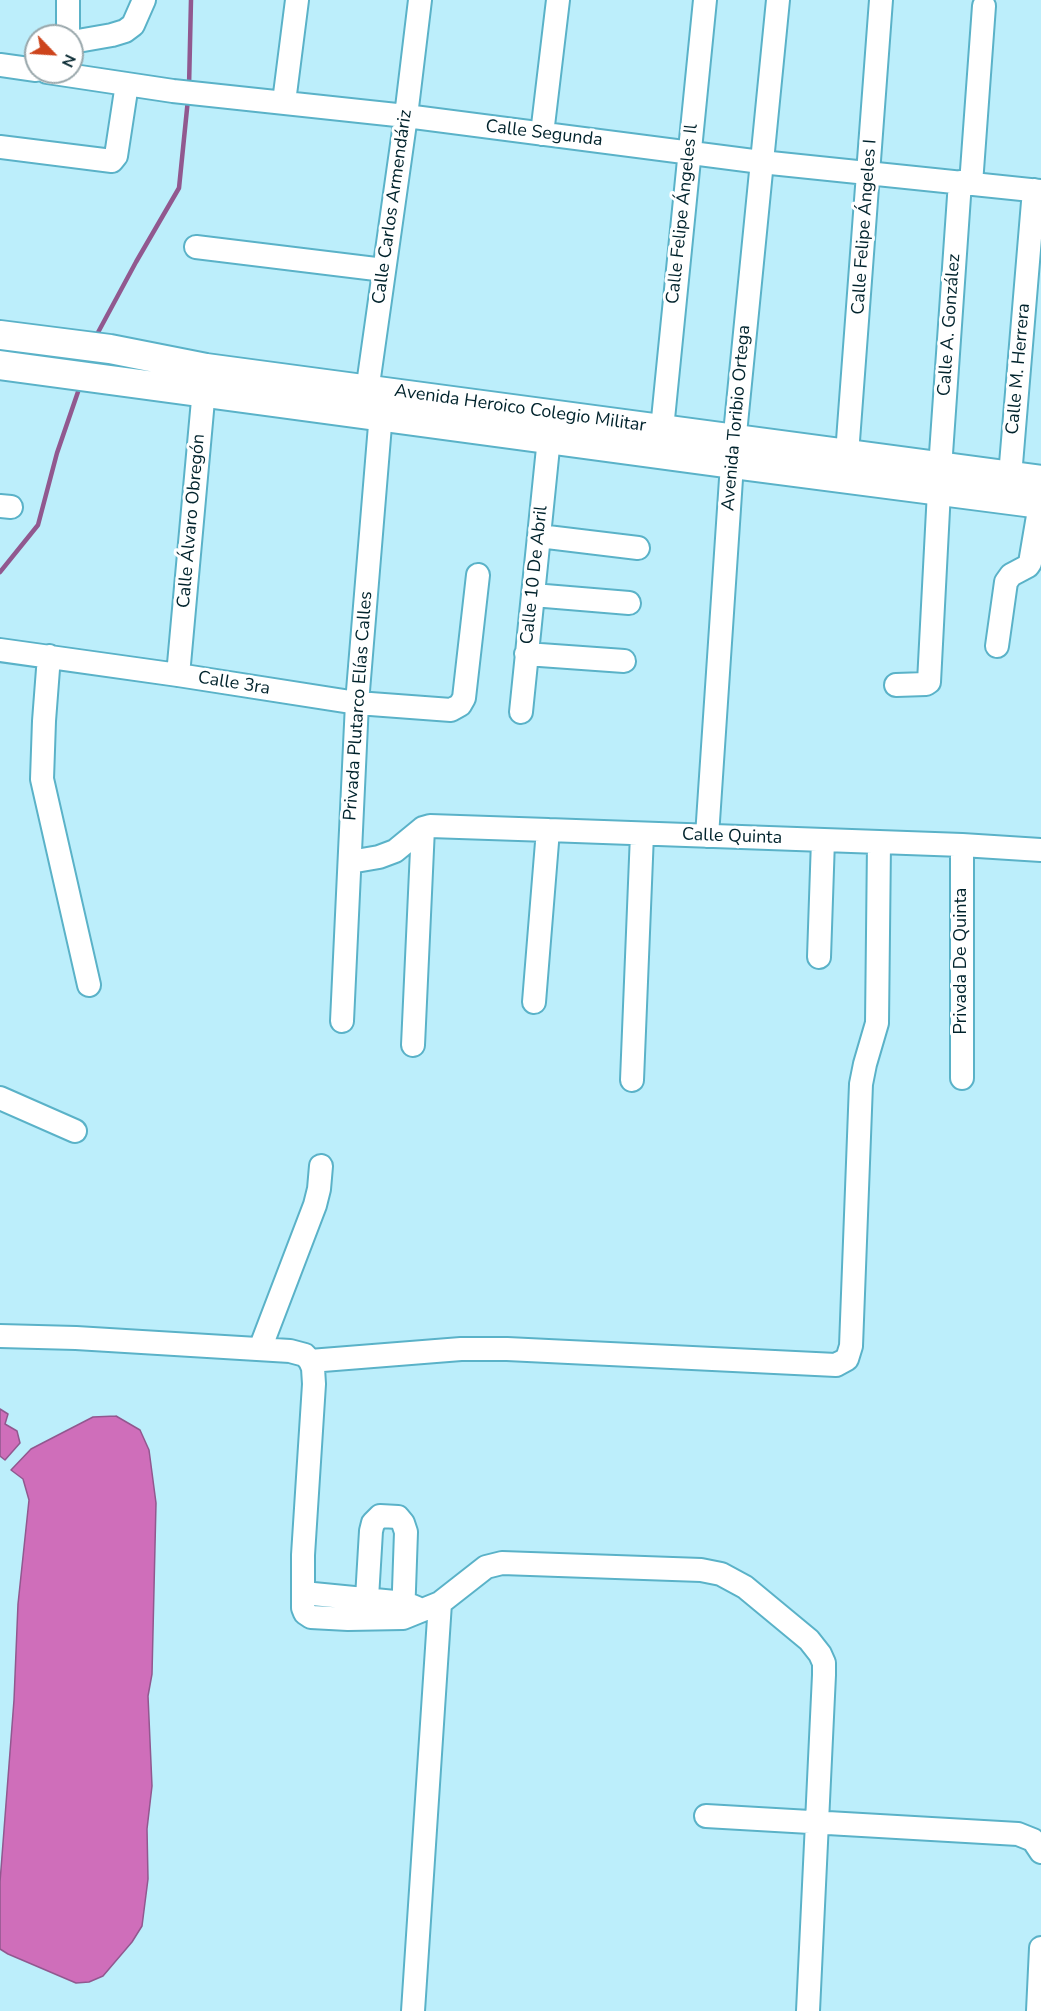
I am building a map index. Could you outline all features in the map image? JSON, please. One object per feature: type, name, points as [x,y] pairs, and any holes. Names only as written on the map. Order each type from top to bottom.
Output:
[{"type":"main road","name":"Avenida Heroico Colegio Militar","points":[[0,335],[110,349],[205,380]]},
{"type":"main road","name":"Avenida Heroico Colegio Militar","points":[[0,365],[100,378],[205,380],[374,402],[662,429],[734,452],[847,454],[1041,504]]},
{"type":"main road","name":"Avenida Heroico Colegio Militar","points":[[374,402],[549,438],[734,452],[940,479],[1010,476],[1041,480]]},
{"type":"street","points":[[68,0],[68,24]]},
{"type":"street","points":[[84,40],[125,31],[133,25],[144,0]]},
{"type":"street","points":[[284,102],[297,0]]},
{"type":"street","name":"Calle Carlos Armendáriz","points":[[374,402],[384,270],[420,0]]},
{"type":"street","points":[[542,134],[558,0]]},
{"type":"street","name":"Calle Felipe Ángeles Il","points":[[662,429],[705,0]]},
{"type":"street","name":"Avenida Toribio Ortega","points":[[706,836],[734,452],[778,0]]},
{"type":"street","name":"Calle Felipe Ángeles I","points":[[847,454],[881,0]]},
{"type":"street","name":"Calle A. González","points":[[896,685],[930,682],[940,479],[965,183],[984,6]]},
{"type":"street","points":[[0,65],[24,68]]},
{"type":"street","name":"Calle Segunda","points":[[84,77],[219,97],[406,116],[761,162],[1037,190]]},
{"type":"street","points":[[0,147],[112,161],[116,156],[127,84]]},
{"type":"street","name":"Calle M. Herrera","points":[[1010,476],[1037,190]]},
{"type":"street","points":[[196,247],[384,270]]},
{"type":"street","name":"Calle Álvaro Obregón","points":[[178,675],[205,380]]},
{"type":"street","name":"Privada Plutarco Elías Calles","points":[[342,1021],[374,402]]},
{"type":"street","name":"Calle 10 De Abril","points":[[521,712],[549,438]]},
{"type":"street","points":[[997,646],[1005,585],[1011,575],[1030,563],[1041,504]]},
{"type":"street","points":[[539,536],[638,548]]},
{"type":"street","name":"Calle 3ra","points":[[0,650],[357,703],[451,710],[460,705],[464,698],[478,575]]},
{"type":"street","points":[[533,595],[629,603]]},
{"type":"street","points":[[526,654],[624,661]]},
{"type":"street","points":[[49,657],[42,779],[89,985]]},
{"type":"street","name":"Calle Quinta","points":[[423,828],[430,826],[548,830],[1041,850]]},
{"type":"street","points":[[350,862],[379,857],[395,851],[423,828]]},
{"type":"street","points":[[413,1046],[423,828]]},
{"type":"street","points":[[534,1002],[548,830]]},
{"type":"street","points":[[632,1080],[642,834]]},
{"type":"street","points":[[819,957],[823,840]]},
{"type":"street","points":[[310,1360],[507,1348],[836,1365],[847,1359],[851,1346],[861,1084],[877,1023],[879,843]]},
{"type":"street","name":"Privada De Quinta","points":[[962,845],[962,1078]]},
{"type":"street","points":[[0,1098],[75,1131]]},
{"type":"street","points":[[260,1349],[315,1205],[321,1166]]},
{"type":"street","points":[[0,1336],[260,1349],[298,1352],[305,1355],[313,1368],[314,1384],[303,1556],[305,1613],[311,1617],[375,1606],[418,1609],[486,1568],[502,1563],[701,1570],[722,1574],[733,1579],[809,1640],[820,1653],[824,1664],[824,1675],[808,2011]]},
{"type":"street","points":[[375,1606],[373,1523],[380,1516],[398,1517],[406,1532],[418,1609],[413,2011]]},
{"type":"street","points":[[706,1816],[1018,1834],[1033,1840],[1041,1852]]},
{"type":"street","points":[[1038,2011],[1041,1948]]},
{"type":"shaded area","points":[[0,1409],[8,1414],[5,1424],[17,1431],[20,1443],[5,1460],[0,1456]]},
{"type":"shaded area","points":[[116,1416],[140,1430],[149,1450],[156,1503],[152,1674],[148,1696],[152,1786],[147,1829],[148,1879],[142,1926],[132,1942],[103,1976],[89,1982],[76,1983],[0,1949],[0,1882],[14,1700],[18,1604],[29,1500],[23,1479],[11,1470],[31,1449],[93,1417]]},
{"type":"waterway","points":[[189,87],[191,0]]},
{"type":"waterway","points":[[95,338],[179,188],[188,99]]},
{"type":"waterway","points":[[0,572],[38,525],[57,453],[80,386]]}]
